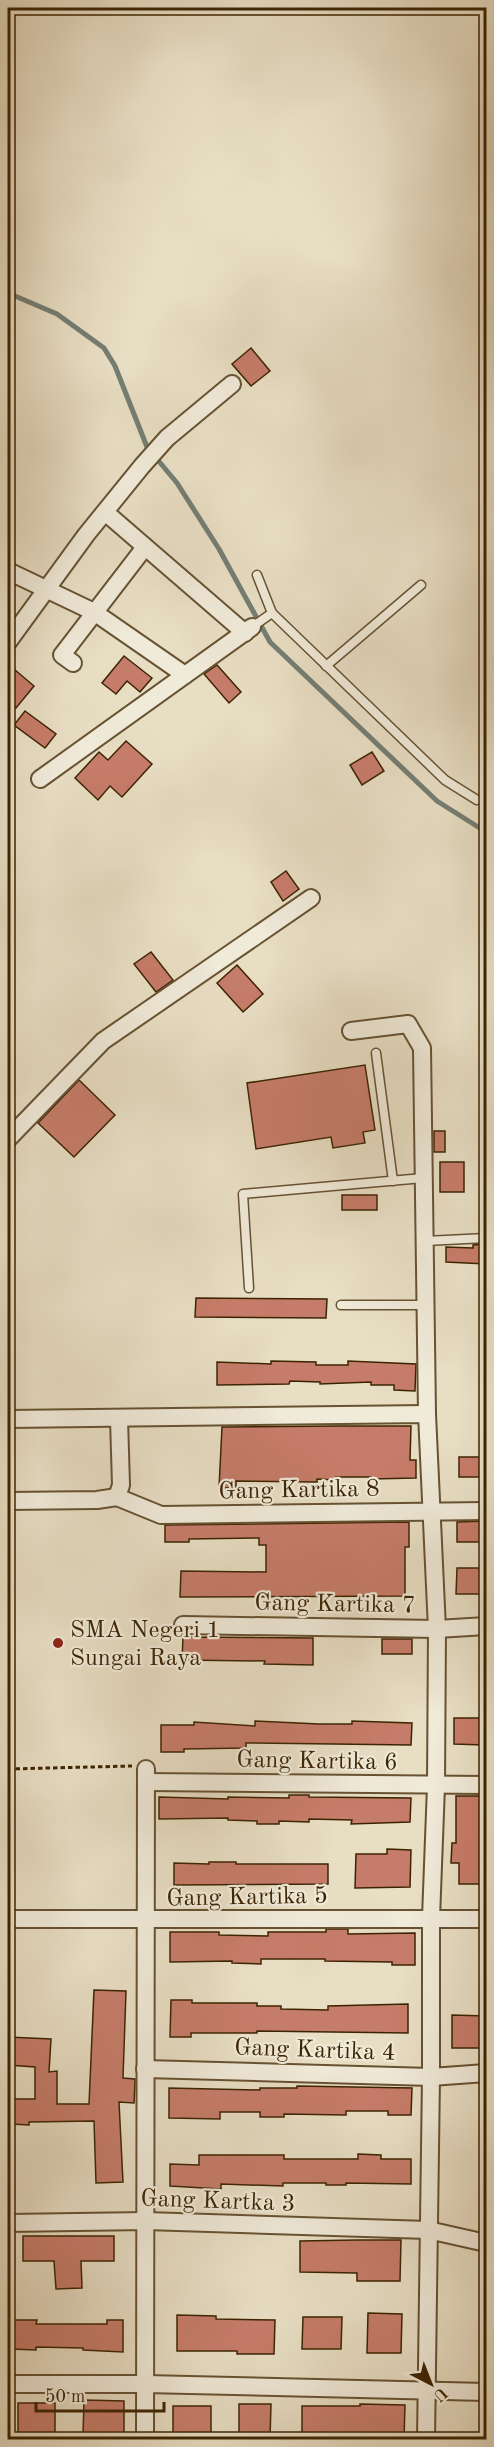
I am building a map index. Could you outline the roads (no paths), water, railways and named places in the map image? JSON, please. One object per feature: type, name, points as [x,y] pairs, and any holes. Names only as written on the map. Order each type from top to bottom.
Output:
[{"type":"street","points":[[8,642],[45,589],[153,454],[181,425],[232,384]]},
{"type":"street","points":[[40,779],[259,622],[145,547],[105,512]]},
{"type":"street","points":[[73,663],[62,655],[145,547]]},
{"type":"street","points":[[8,571],[94,612],[185,675]]},
{"type":"street","points":[[8,1139],[110,1035],[311,898]]},
{"type":"street","points":[[351,1031],[408,1024],[422,1048],[427,1414],[437,1629],[436,1786],[431,1917],[426,2439]]},
{"type":"street","points":[[8,1419],[427,1414]]},
{"type":"street","points":[[117,1497],[121,1485],[119,1419]]},
{"type":"street","name":"Gang Kartika 8","points":[[8,1501],[117,1497],[161,1515],[486,1511]]},
{"type":"street","name":"Gang Kartika 7","points":[[183,1625],[437,1629],[486,1626]]},
{"type":"street","name":"Gang Kartika 6","points":[[147,1921],[146,1776],[436,1786],[486,1785]]},
{"type":"street","name":"Gang Kartika 5","points":[[8,1919],[147,1921],[431,1917],[486,1919]]},
{"type":"street","points":[[145,2439],[147,1921]]},
{"type":"street","name":"Gang Kartika 4","points":[[145,2069],[431,2077],[485,2073]]},
{"type":"street","name":"Gang Kartka 3","points":[[8,2223],[146,2222],[428,2230],[486,2243]]},
{"type":"street","points":[[8,2384],[145,2384],[486,2392]]},
{"type":"lane","points":[[257,575],[259,622],[326,666],[446,780],[477,800]]},
{"type":"lane","points":[[326,666],[421,585]]},
{"type":"lane","points":[[376,1053],[393,1181]]},
{"type":"lane","points":[[249,1288],[243,1194],[423,1178]]},
{"type":"lane","points":[[425,1241],[486,1238]]},
{"type":"lane","points":[[341,1305],[426,1305]]},
{"type":"waterway","points":[[8,293],[57,314],[104,348],[115,366],[147,447],[177,483],[219,549],[270,642],[437,801],[486,832]]},
{"type":"place","name":"SMA Negeri 1 Sungai Raya","points":[[58,1643]]}]
